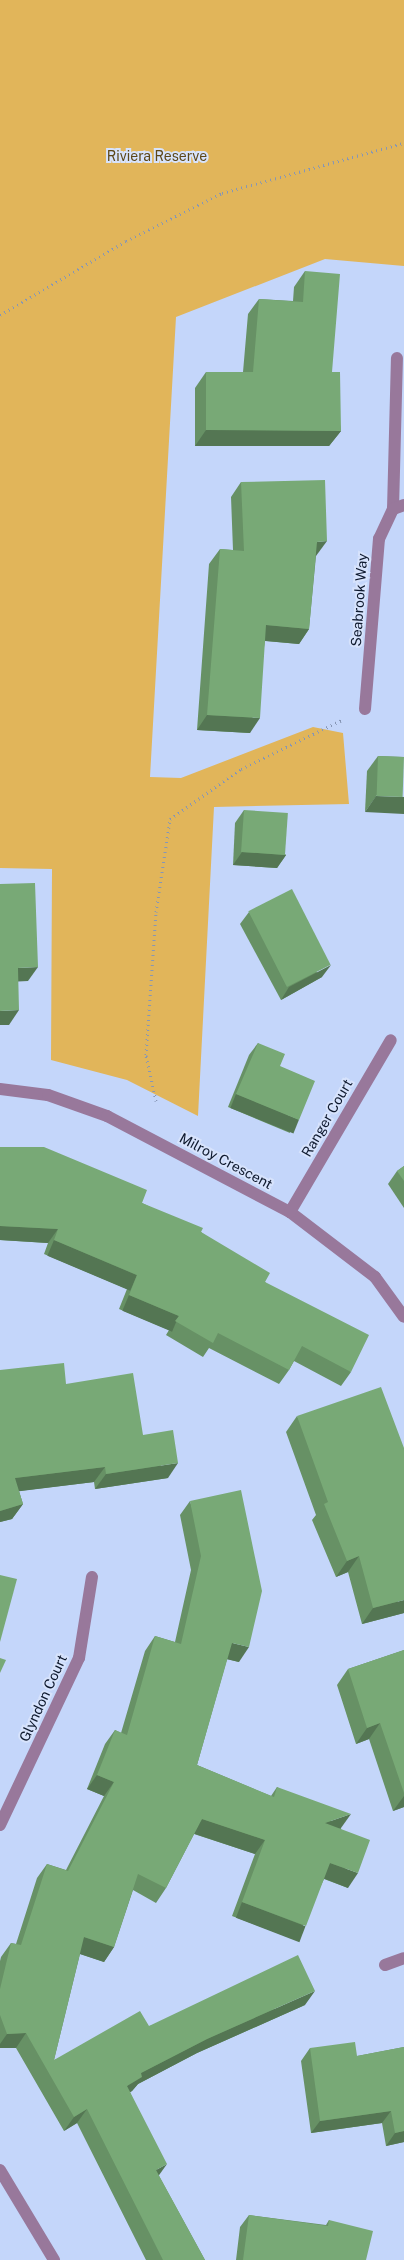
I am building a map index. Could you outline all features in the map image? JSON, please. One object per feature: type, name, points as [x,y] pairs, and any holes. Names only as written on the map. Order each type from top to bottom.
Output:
[{"type":"street","points":[[397,358],[399,507]]},
{"type":"street","name":"Seabrook Way","points":[[365,709],[378,539],[399,507]]},
{"type":"street","name":"Ranger Court","points":[[290,1212],[391,1040]]},
{"type":"street","name":"Milroy Crescent","points":[[0,1089],[48,1095],[107,1116],[290,1212],[375,1277],[404,1317]]},
{"type":"street","name":"Glyndon Court","points":[[0,1825],[79,1658],[92,1577]]},
{"type":"street","points":[[385,1965],[404,1958]]},
{"type":"street","points":[[0,2170],[54,2260]]},
{"type":"path","points":[[0,315],[126,241],[222,193],[404,143]]},
{"type":"path","points":[[156,1101],[146,1055],[156,912],[170,819],[241,769],[365,709]]},
{"type":"green space","name":"Riviera Reserve","points":[[0,0],[404,0],[404,266],[325,259],[176,317],[150,777],[181,778],[313,727],[343,733],[349,804],[214,807],[198,1116],[127,1080],[51,1060],[52,869],[0,868]]},
{"type":"building","points":[[305,271],[340,274],[332,372],[340,372],[341,431],[206,430],[206,372],[253,372],[259,299],[303,302]]},
{"type":"building","points":[[325,480],[327,541],[317,542],[309,629],[266,625],[260,718],[207,715],[220,549],[244,551],[241,482]]},
{"type":"building","points":[[378,756],[404,757],[403,797],[377,796]]},
{"type":"building","points":[[244,810],[288,813],[285,855],[241,852]]},
{"type":"building","points":[[35,883],[38,967],[18,968],[19,1010],[0,1011],[0,884]]},
{"type":"building","points":[[292,889],[331,965],[287,987],[248,911]]},
{"type":"building","points":[[258,1043],[285,1054],[280,1066],[315,1081],[299,1120],[236,1094]]},
{"type":"building","points":[[0,1147],[44,1147],[147,1190],[142,1203],[203,1228],[201,1232],[270,1273],[265,1282],[369,1335],[351,1372],[302,1346],[289,1370],[218,1333],[213,1343],[175,1321],[179,1316],[129,1295],[137,1275],[54,1240],[58,1229],[0,1226]]},
{"type":"building","points":[[404,1166],[404,1181],[397,1171]]},
{"type":"building","points":[[64,1363],[66,1384],[133,1373],[143,1435],[173,1430],[178,1463],[106,1474],[105,1467],[15,1478],[23,1504],[0,1511],[0,1370]]},
{"type":"building","points":[[381,1387],[404,1448],[404,1600],[373,1608],[359,1556],[347,1561],[324,1504],[328,1502],[297,1416]]},
{"type":"building","points":[[241,1490],[262,1591],[249,1647],[232,1643],[197,1765],[274,1797],[277,1787],[351,1814],[325,1823],[370,1840],[358,1873],[330,1863],[306,1926],[242,1902],[265,1840],[202,1819],[166,1888],[138,1874],[114,1947],[84,1937],[54,2060],[140,2011],[149,2026],[298,1955],[315,1991],[207,2039],[141,2073],[142,2077],[127,2086],[167,2164],[156,2170],[205,2260],[163,2260],[87,2109],[74,2117],[26,2033],[7,2034],[0,2015],[0,1989],[11,1943],[21,1945],[47,1864],[68,1871],[114,1782],[97,1775],[115,1730],[127,1735],[155,1636],[181,1644],[201,1556],[190,1501]]},
{"type":"building","points":[[0,1575],[17,1579],[0,1642]]},
{"type":"building","points":[[404,1650],[404,1793],[380,1723],[367,1728],[348,1669]]},
{"type":"building","points":[[0,1658],[6,1660],[0,1673]]},
{"type":"building","points":[[355,2042],[357,2056],[404,2047],[404,2131],[395,2133],[391,2111],[320,2121],[310,2048]]},
{"type":"building","points":[[249,2215],[328,2226],[329,2220],[373,2231],[366,2260],[243,2260]]}]
